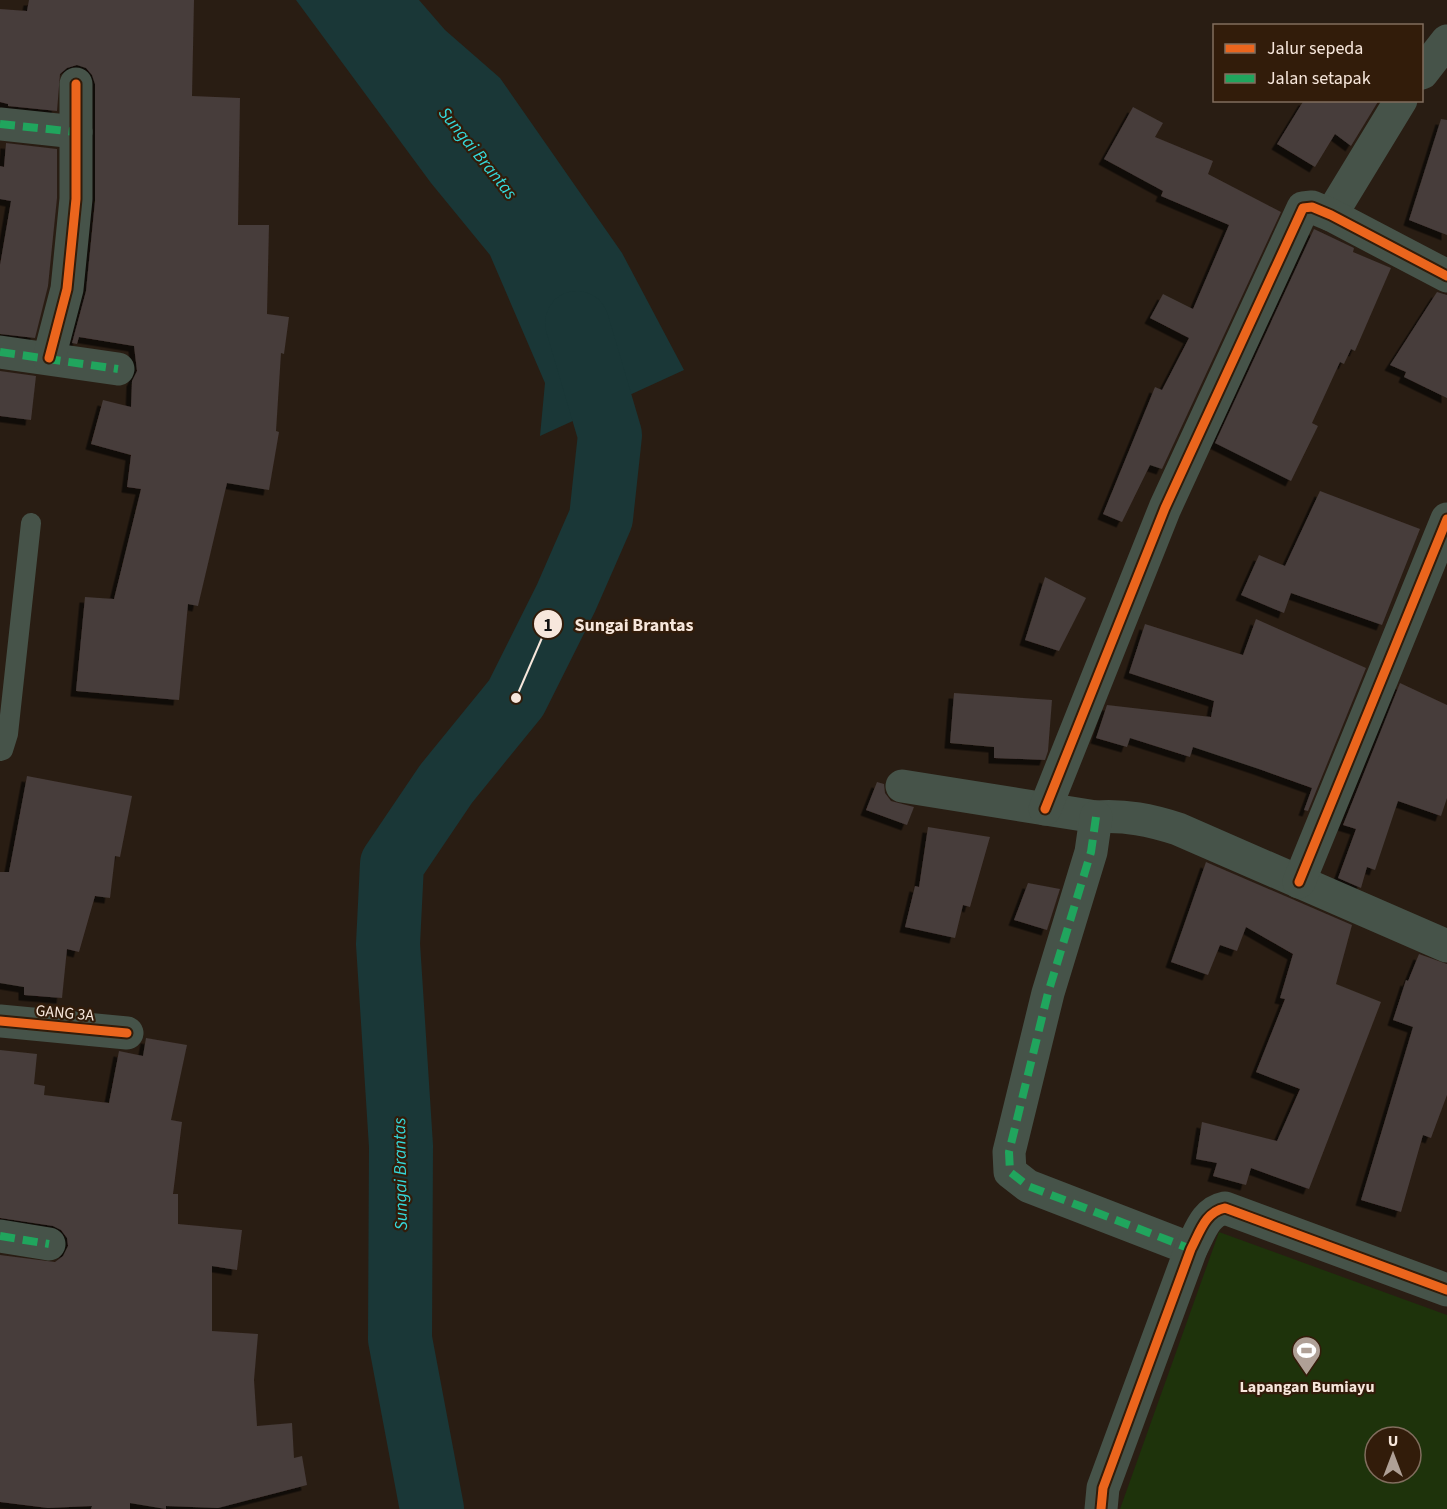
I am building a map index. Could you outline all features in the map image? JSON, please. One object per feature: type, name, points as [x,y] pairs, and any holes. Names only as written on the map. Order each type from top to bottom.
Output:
[{"type":"street","points":[[1423,72],[1447,41]]},
{"type":"street","points":[[50,358],[67,290],[76,199],[76,84]]},
{"type":"street","points":[[1331,215],[1400,102]]},
{"type":"street","points":[[0,124],[76,132]]},
{"type":"street","points":[[1045,809],[1165,508],[1303,208],[1312,207],[1331,215],[1447,276]]},
{"type":"street","points":[[0,352],[118,369]]},
{"type":"street","points":[[1299,882],[1447,519]]},
{"type":"street","points":[[902,786],[1096,817],[1128,816],[1178,829],[1447,946]]},
{"type":"street","points":[[1096,817],[1091,852],[1037,1038],[1010,1152],[1010,1172],[1028,1186],[1191,1249]]},
{"type":"street","name":"GANG 3A","points":[[0,1021],[127,1033]]},
{"type":"street","points":[[1101,1509],[1103,1488],[1191,1249],[1207,1218],[1215,1210],[1225,1208],[1447,1290]]},
{"type":"street","points":[[0,1236],[49,1244]]},
{"type":"lane","points":[[0,751],[3,750],[8,734],[31,523]]},
{"type":"green space","name":"Lapangan Bumiayu","points":[[1219,1232],[1447,1315],[1447,1509],[1120,1509]]},
{"type":"water","points":[[296,0],[419,0],[445,30],[500,78],[622,253],[684,370],[540,436],[545,383],[490,255],[431,183]]},
{"type":"building","points":[[29,0],[194,0],[192,96],[240,98],[238,225],[269,225],[267,314],[289,317],[284,354],[281,353],[276,431],[279,432],[269,490],[227,483],[198,606],[188,604],[179,700],[76,691],[85,597],[114,599],[141,489],[127,487],[131,455],[91,444],[103,400],[131,407],[132,381],[137,371],[134,346],[79,337],[77,344],[72,343],[86,291],[95,201],[95,84],[92,75],[86,68],[77,65],[67,68],[60,74],[57,111],[8,106],[0,102],[0,9],[27,11]]},
{"type":"building","points":[[1303,102],[1378,102],[1351,146],[1335,134],[1315,167],[1277,144]]},
{"type":"building","points":[[1133,107],[1163,123],[1155,137],[1213,161],[1208,174],[1281,212],[1162,469],[1150,465],[1122,522],[1103,514],[1155,387],[1162,390],[1189,338],[1150,318],[1163,294],[1193,309],[1229,225],[1161,196],[1163,191],[1104,159]]},
{"type":"building","points":[[1441,119],[1447,120],[1447,235],[1409,220]]},
{"type":"building","points":[[6,143],[57,149],[57,198],[48,286],[35,338],[0,334],[0,265],[11,201],[0,199],[0,166],[4,167]]},
{"type":"building","points":[[1314,229],[1354,248],[1353,252],[1391,268],[1355,351],[1351,349],[1344,364],[1340,362],[1312,423],[1318,426],[1291,481],[1215,443]]},
{"type":"building","points":[[1437,292],[1447,295],[1447,398],[1404,377],[1406,372],[1390,365]]},
{"type":"building","points":[[0,371],[36,376],[31,420],[0,416]]},
{"type":"building","points":[[1320,491],[1420,529],[1382,625],[1291,593],[1284,613],[1241,595],[1259,555],[1285,566]]},
{"type":"building","points":[[1045,577],[1086,598],[1059,651],[1025,640]]},
{"type":"building","points":[[1256,619],[1366,668],[1308,811],[1304,810],[1312,788],[1259,769],[1193,747],[1190,757],[1130,738],[1127,747],[1096,738],[1107,705],[1211,717],[1214,701],[1129,673],[1145,624],[1243,655]]},
{"type":"building","points":[[1400,683],[1447,705],[1447,798],[1441,816],[1398,801],[1375,870],[1367,867],[1361,888],[1338,878],[1356,829],[1343,825]]},
{"type":"building","points":[[954,693],[1052,700],[1048,751],[1045,760],[994,758],[994,747],[950,743]]},
{"type":"building","points":[[27,776],[132,796],[120,857],[115,856],[110,898],[95,896],[79,952],[67,949],[62,998],[24,995],[24,987],[0,983],[0,872],[9,872]]},
{"type":"building","points":[[877,782],[884,784],[885,793],[891,801],[914,807],[907,825],[866,810]]},
{"type":"building","points":[[928,827],[990,837],[970,907],[963,905],[955,938],[905,927],[915,886],[919,887]]},
{"type":"building","points":[[1206,862],[1352,925],[1336,984],[1381,1002],[1309,1189],[1251,1168],[1246,1185],[1213,1176],[1217,1163],[1196,1159],[1202,1122],[1277,1141],[1300,1089],[1256,1072],[1285,999],[1280,998],[1293,954],[1246,927],[1237,951],[1220,945],[1208,975],[1171,962]]},
{"type":"building","points":[[1028,883],[1060,889],[1047,930],[1014,920]]},
{"type":"building","points":[[1419,954],[1447,964],[1447,1095],[1431,1138],[1423,1135],[1401,1212],[1361,1200],[1413,1027],[1393,1020],[1406,980],[1408,981]]},
{"type":"building","points":[[146,1038],[187,1045],[171,1120],[182,1122],[173,1194],[178,1194],[178,1224],[242,1230],[237,1270],[212,1266],[212,1331],[258,1334],[254,1380],[257,1426],[292,1423],[294,1458],[302,1456],[307,1485],[218,1508],[166,1506],[166,1509],[130,1503],[130,1509],[91,1509],[92,1506],[48,1508],[0,1502],[0,1255],[55,1262],[63,1256],[68,1246],[67,1238],[61,1230],[53,1226],[0,1218],[0,1050],[37,1054],[34,1084],[45,1086],[44,1095],[109,1103],[119,1051],[143,1056]]},
{"type":"waterway","name":"Sungai Brantas","points":[[432,1509],[400,1339],[401,1146],[388,944],[392,864],[446,784],[516,698],[566,598],[601,518],[610,435],[577,323]]},
{"type":"marked path","points":[[0,124],[76,132]]},
{"type":"marked path","points":[[0,352],[118,369]]},
{"type":"marked path","points":[[1096,817],[1091,852],[1048,993],[1009,1152],[1010,1172],[1028,1186],[1191,1249]]},
{"type":"marked path","points":[[0,1236],[49,1244]]},
{"type":"cycle path","points":[[49,358],[67,289],[76,199],[76,84]]},
{"type":"cycle path","points":[[1045,809],[1165,508],[1303,208],[1312,207],[1331,215],[1447,276]]},
{"type":"cycle path","points":[[1299,882],[1447,519]]},
{"type":"cycle path","points":[[0,1021],[127,1033]]},
{"type":"cycle path","points":[[1101,1509],[1103,1488],[1191,1249],[1208,1218],[1218,1210],[1225,1208],[1447,1290]]},
{"type":"place","name":"Sungai Brantas","points":[[516,698]]},
{"type":"place","name":"Lapangan Bumiayu","points":[[1307,1376]]}]
